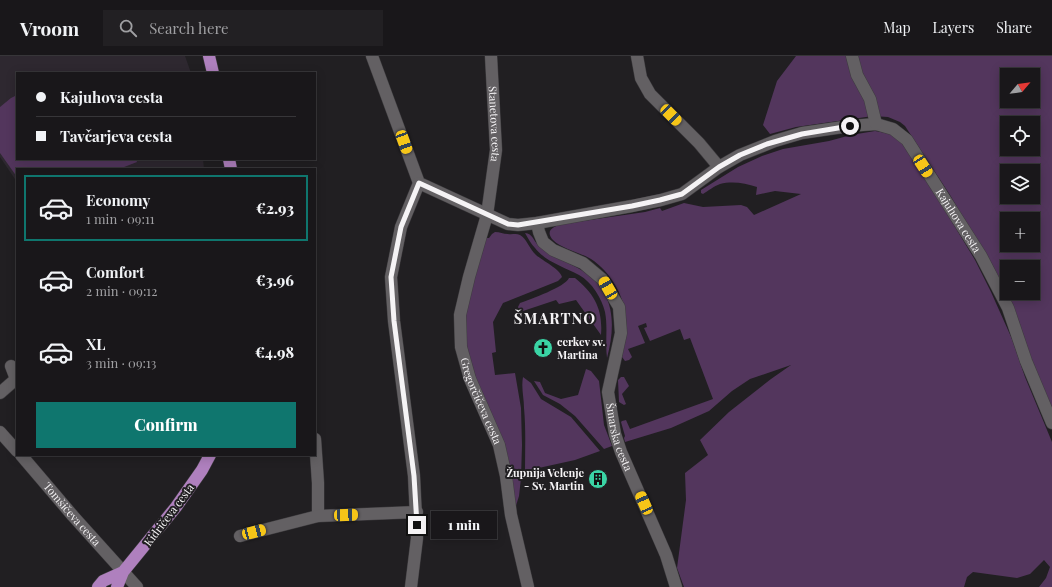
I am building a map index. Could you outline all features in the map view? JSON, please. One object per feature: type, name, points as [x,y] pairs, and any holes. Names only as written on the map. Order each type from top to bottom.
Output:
[{"type":"main road","points":[[210,56],[213,72]]},
{"type":"main road","name":"Kidričeva cesta","points":[[117,587],[123,572],[176,507],[202,470],[209,456]]},
{"type":"main road","name":"Kidričeva cesta","points":[[98,587],[103,581],[123,572]]},
{"type":"street","points":[[372,56],[419,183],[401,227],[391,277],[394,321],[414,476],[417,512],[418,538],[411,587]]},
{"type":"street","name":"Stanetova cesta","points":[[487,215],[496,150],[492,56]]},
{"type":"street","points":[[637,56],[641,78],[650,94],[699,142],[719,167]]},
{"type":"street","points":[[852,56],[857,75],[870,99],[876,124]]},
{"type":"street","name":"Kajuhova cesta","points":[[419,183],[508,224],[518,225],[537,223],[632,206],[682,194],[719,167],[740,155],[775,141],[802,134],[850,126],[876,124],[893,130],[907,140],[981,256],[1008,308],[1026,361],[1052,423]]},
{"type":"street","name":"Gregorčičeva cesta","points":[[487,215],[469,277],[460,315],[461,347],[470,379],[499,445],[506,476],[511,515],[528,587]]},
{"type":"street","name":"Šmarska cesta","points":[[537,223],[543,242],[553,250],[583,263],[602,279],[618,307],[621,333],[608,392],[615,434],[621,452],[666,555],[676,587]]},
{"type":"street","points":[[0,393],[16,379],[11,366]]},
{"type":"street","points":[[0,432],[16,450]]},
{"type":"street","points":[[316,454],[318,516]]},
{"type":"street","name":"Tomšičeva cesta","points":[[28,458],[73,516],[137,587]]},
{"type":"street","points":[[240,536],[318,516],[417,512]]},
{"type":"shaded area","points":[[0,56],[185,56],[191,72],[16,72],[16,160],[203,160],[204,168],[16,168],[16,181],[0,157]]},
{"type":"shaded area","points":[[796,56],[1052,56],[1052,409],[1004,300],[1040,300],[1040,260],[1000,260],[1000,290],[984,253],[950,195],[905,126],[888,117],[873,116],[796,127],[770,134],[763,125],[777,81]]},
{"type":"shaded area","points":[[16,96],[16,160],[136,160],[137,162],[122,168],[16,168],[16,176],[0,153],[0,107]]},
{"type":"shaded area","points":[[875,131],[892,134],[905,144],[975,260],[1012,339],[1025,377],[1052,442],[1052,587],[1039,587],[1046,578],[1050,567],[1044,560],[1030,574],[1017,578],[973,572],[967,577],[964,587],[684,587],[677,568],[686,500],[685,473],[708,455],[700,440],[729,412],[791,365],[750,379],[732,391],[709,411],[671,428],[625,442],[622,421],[626,420],[630,429],[713,399],[690,338],[684,340],[680,329],[650,341],[644,328],[647,327],[646,323],[638,326],[645,343],[628,349],[632,357],[625,361],[622,357],[626,329],[625,311],[616,286],[598,264],[591,259],[557,243],[551,237],[550,231],[554,227],[562,224],[645,212],[660,208],[662,211],[684,203],[703,207],[741,205],[747,207],[754,215],[801,194],[775,191],[756,195],[757,187],[734,183],[720,184],[703,194],[701,193],[701,190],[738,167],[762,156],[783,149]]},
{"type":"shaded area","points":[[495,232],[520,235],[525,239],[536,255],[555,268],[562,277],[558,281],[503,303],[493,322],[496,352],[492,353],[495,375],[515,373],[521,408],[521,478],[519,496],[514,512],[464,338],[467,301],[486,238],[489,238]]},
{"type":"shaded area","points":[[525,233],[531,236],[544,250],[583,271],[594,279],[602,289],[607,299],[612,321],[612,333],[607,358],[605,312],[596,291],[584,278],[556,264],[539,253]]},
{"type":"shaded area","points":[[569,278],[575,278],[593,296],[601,318],[601,335],[576,300],[559,304],[556,300],[520,312],[518,307],[520,303],[555,289]]},
{"type":"shaded area","points":[[586,369],[591,371],[599,381],[604,425],[612,446],[604,449],[575,416],[560,404],[543,395],[534,381],[540,382],[545,393],[561,399],[578,395]]},
{"type":"shaded area","points":[[523,377],[531,383],[541,399],[571,417],[600,451],[575,460],[525,471],[524,404],[522,389]]},
{"type":"shaded area","points":[[621,377],[624,377],[629,386],[622,394],[626,404],[624,405],[619,402],[618,380]]},
{"type":"place","name":"cerkev sv. Martina","points":[[543,348]]},
{"type":"place","name":"Župnija Velenje - Sv. Martin","points":[[598,479]]},
{"type":"district","name":"ŠMARTNO","points":[[555,319]]},
{"type":"route","points":[[417,525],[414,476],[394,321],[391,277],[401,227],[419,183],[508,224],[518,225],[537,223],[632,206],[682,194],[719,167],[740,155],[767,144],[802,134],[850,126]]}]
